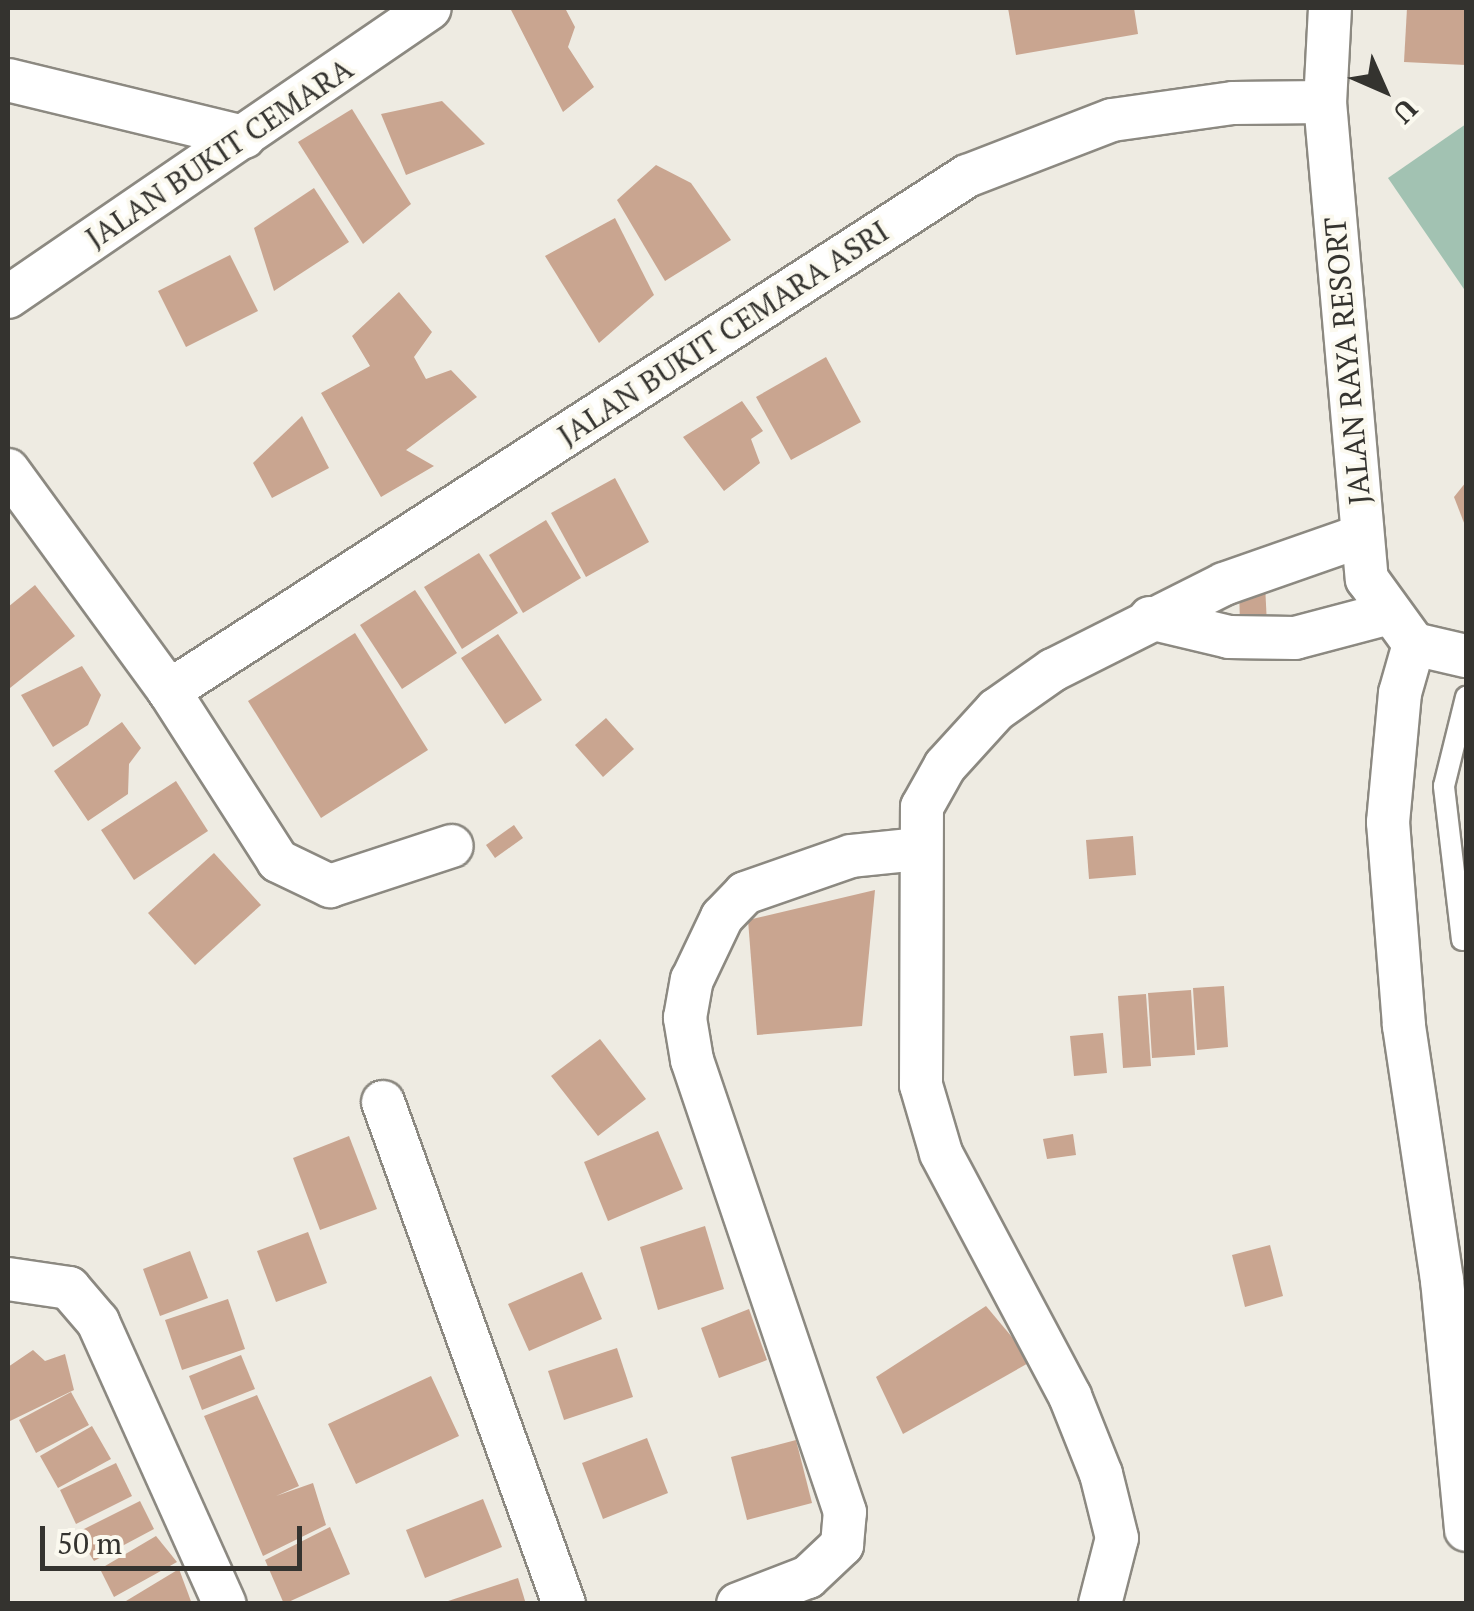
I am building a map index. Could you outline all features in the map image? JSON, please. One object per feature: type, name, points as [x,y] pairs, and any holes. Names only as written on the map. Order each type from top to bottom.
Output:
[{"type":"street","name":"JALAN BUKIT CEMARA","points":[[8,298],[430,8]]},
{"type":"street","name":"JALAN RAYA RESORT","points":[[1330,8],[1325,102],[1361,536],[1366,579],[1400,629]]},
{"type":"street","points":[[8,80],[244,137]]},
{"type":"street","name":"JALAN BUKIT CEMARA ASRI","points":[[169,691],[967,176],[1112,120],[1232,103],[1325,102]]},
{"type":"street","points":[[8,470],[169,691],[278,862],[305,881],[330,886],[452,846]]},
{"type":"street","points":[[1100,1604],[1117,1538],[1102,1474],[1070,1396],[942,1152],[921,1085],[922,808],[945,766],[996,710],[1150,618],[1361,536]]},
{"type":"street","points":[[1150,618],[1229,638],[1295,638],[1400,629],[1466,656]]},
{"type":"street","points":[[1400,629],[1400,693],[1388,822],[1404,1026],[1454,1289],[1466,1530]]},
{"type":"street","points":[[738,1604],[808,1576],[842,1544],[846,1512],[692,1060],[686,1018],[692,980],[722,917],[746,893],[852,856],[919,849]]},
{"type":"street","points":[[383,1102],[564,1604]]},
{"type":"street","points":[[8,1279],[69,1288],[98,1322],[226,1604]]},
{"type":"lane","points":[[1462,940],[1444,786],[1466,697]]},
{"type":"green space","points":[[1466,124],[1466,292],[1388,178]]},
{"type":"building","points":[[510,8],[565,8],[575,27],[568,47],[594,87],[563,112]]},
{"type":"building","points":[[1008,8],[1134,8],[1138,34],[1016,55]]},
{"type":"building","points":[[1407,8],[1466,8],[1466,65],[1404,62]]},
{"type":"building","points":[[442,101],[485,144],[406,175],[381,114]]},
{"type":"building","points":[[352,109],[411,204],[363,244],[298,142]]},
{"type":"building","points":[[656,165],[691,183],[731,240],[665,281],[617,200]]},
{"type":"building","points":[[314,188],[349,242],[274,291],[254,228]]},
{"type":"building","points":[[615,218],[654,295],[599,343],[545,256]]},
{"type":"building","points":[[230,255],[258,311],[186,347],[158,291]]},
{"type":"building","points":[[399,292],[432,332],[414,357],[426,379],[451,370],[477,397],[406,450],[434,466],[381,497],[321,393],[370,366],[352,336]]},
{"type":"building","points":[[826,357],[861,422],[791,460],[756,397]]},
{"type":"building","points":[[742,401],[763,431],[751,439],[760,463],[724,491],[683,437]]},
{"type":"building","points":[[302,416],[329,468],[272,498],[253,463]]},
{"type":"building","points":[[615,478],[649,542],[586,577],[551,513]]},
{"type":"building","points":[[1466,482],[1466,528],[1454,497]]},
{"type":"building","points":[[546,520],[581,578],[523,613],[489,555]]},
{"type":"building","points":[[479,553],[518,613],[462,649],[424,587]]},
{"type":"building","points":[[1265,584],[1267,625],[1240,626],[1239,585]]},
{"type":"building","points":[[35,585],[75,636],[10,688],[8,607]]},
{"type":"building","points":[[415,590],[457,653],[402,689],[360,625]]},
{"type":"building","points":[[355,633],[428,750],[321,818],[248,701]]},
{"type":"building","points":[[498,634],[542,700],[505,724],[461,658]]},
{"type":"building","points":[[82,666],[101,695],[88,725],[53,747],[21,695]]},
{"type":"building","points":[[606,718],[634,749],[603,777],[575,745]]},
{"type":"building","points":[[122,722],[141,748],[129,764],[128,794],[88,821],[54,771]]},
{"type":"building","points":[[176,781],[208,831],[134,880],[101,830]]},
{"type":"building","points":[[514,825],[523,838],[495,858],[486,845]]},
{"type":"building","points":[[1133,836],[1136,875],[1089,879],[1086,840]]},
{"type":"building","points":[[214,853],[261,905],[195,965],[148,913]]},
{"type":"building","points":[[875,890],[862,1026],[757,1035],[748,920]]},
{"type":"building","points":[[1224,986],[1228,1047],[1197,1050],[1193,988]]},
{"type":"building","points":[[1191,990],[1195,1055],[1152,1058],[1148,993]]},
{"type":"building","points":[[1146,994],[1151,1066],[1123,1068],[1118,996]]},
{"type":"building","points":[[1103,1033],[1107,1073],[1074,1076],[1070,1036]]},
{"type":"building","points":[[600,1039],[646,1099],[598,1136],[551,1076]]},
{"type":"building","points":[[658,1131],[683,1189],[608,1221],[584,1162]]},
{"type":"building","points":[[1073,1134],[1076,1155],[1047,1159],[1043,1139]]},
{"type":"building","points":[[349,1136],[377,1209],[320,1230],[293,1158]]},
{"type":"building","points":[[705,1226],[724,1289],[658,1310],[640,1247]]},
{"type":"building","points":[[308,1232],[327,1283],[276,1302],[257,1251]]},
{"type":"building","points":[[1270,1245],[1283,1296],[1245,1307],[1232,1255]]},
{"type":"building","points":[[190,1251],[208,1298],[160,1316],[143,1269]]},
{"type":"building","points":[[582,1272],[602,1319],[529,1351],[508,1304]]},
{"type":"building","points":[[228,1299],[245,1349],[182,1370],[165,1320]]},
{"type":"building","points":[[986,1306],[1032,1361],[903,1434],[876,1377]]},
{"type":"building","points":[[749,1309],[767,1360],[719,1378],[701,1328]]},
{"type":"building","points":[[617,1348],[633,1397],[564,1420],[548,1371]]},
{"type":"building","points":[[33,1350],[45,1361],[65,1354],[74,1390],[8,1422],[8,1367]]},
{"type":"building","points":[[241,1355],[255,1389],[202,1410],[189,1376]]},
{"type":"building","points":[[431,1376],[459,1436],[356,1484],[328,1424]]},
{"type":"building","points":[[71,1392],[89,1425],[36,1453],[19,1420]]},
{"type":"building","points":[[257,1395],[299,1486],[276,1496],[313,1483],[326,1525],[263,1556],[204,1416]]},
{"type":"building","points":[[92,1426],[111,1459],[58,1488],[40,1456]]},
{"type":"building","points":[[647,1438],[668,1493],[603,1519],[582,1463]]},
{"type":"building","points":[[796,1440],[812,1503],[747,1520],[731,1457]]},
{"type":"building","points":[[116,1463],[132,1496],[76,1524],[60,1490]]},
{"type":"building","points":[[483,1499],[502,1547],[425,1578],[406,1530]]},
{"type":"building","points":[[140,1501],[154,1529],[94,1561],[76,1533]]},
{"type":"building","points":[[330,1527],[350,1574],[284,1604],[265,1560]]},
{"type":"building","points":[[156,1536],[177,1562],[114,1597],[100,1569]]},
{"type":"building","points":[[179,1569],[192,1604],[121,1604]]},
{"type":"building","points":[[518,1578],[526,1604],[442,1604],[442,1603]]}]
